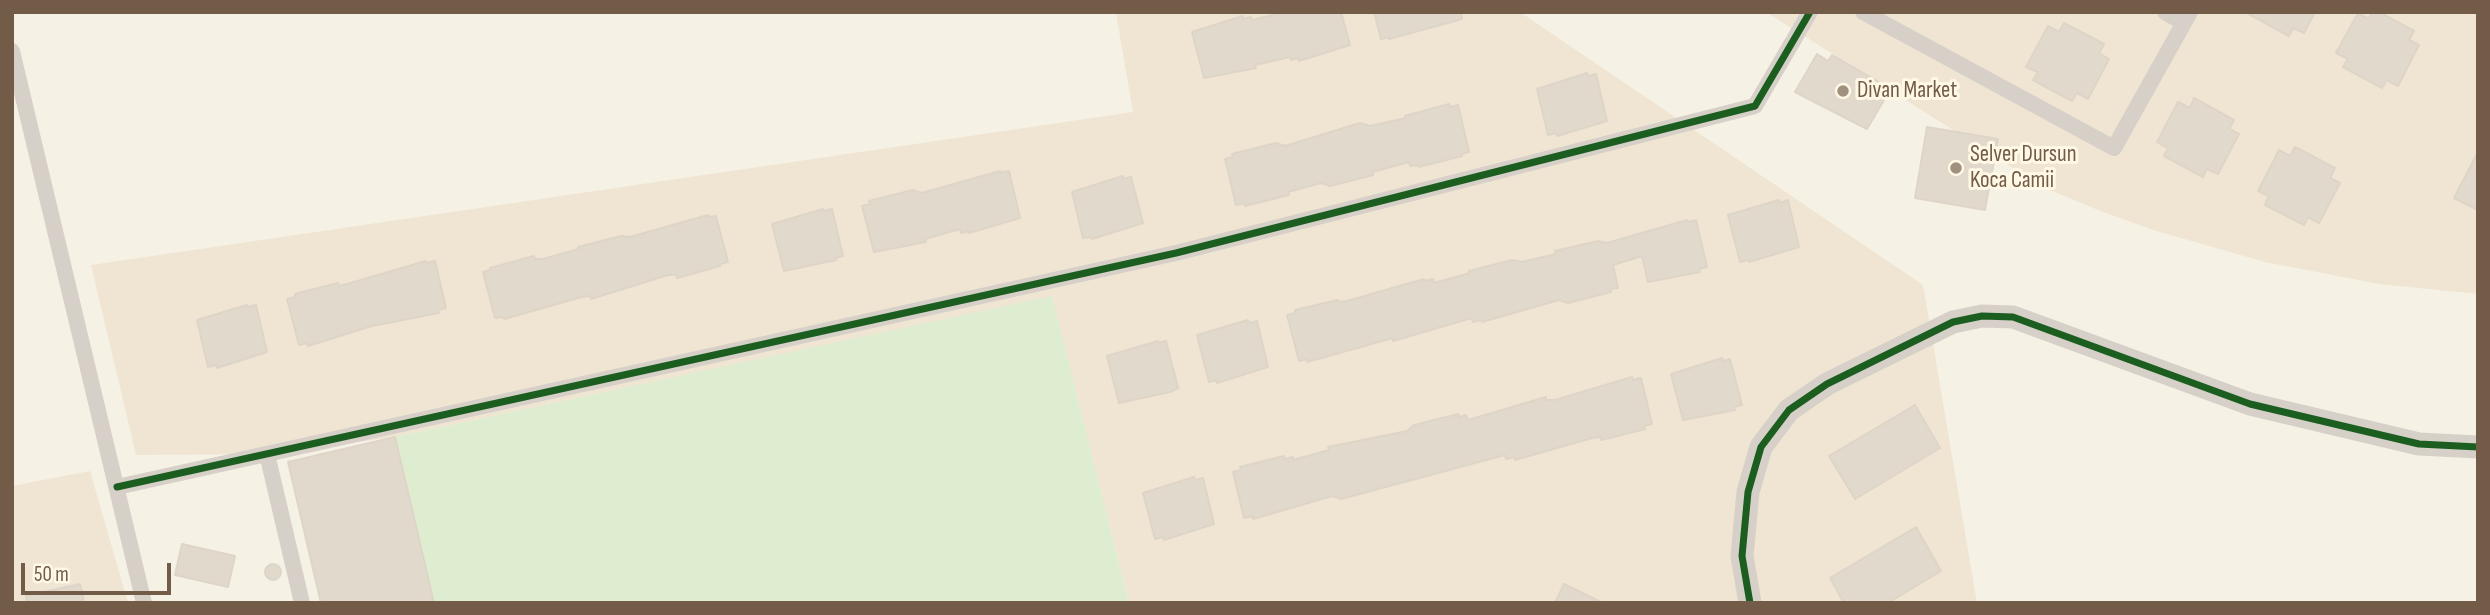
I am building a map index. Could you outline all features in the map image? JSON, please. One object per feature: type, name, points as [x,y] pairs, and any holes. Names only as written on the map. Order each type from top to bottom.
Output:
[{"type":"street","points":[[117,487],[1176,253],[1755,106],[1810,12]]},
{"type":"street","points":[[1863,12],[2114,148],[2187,18],[2165,12]]},
{"type":"street","points":[[12,51],[144,603]]},
{"type":"street","points":[[1750,603],[1742,556],[1748,492],[1761,447],[1789,410],[1827,384],[1962,320],[1982,316],[2013,317],[2250,404],[2419,444],[2478,447]]},
{"type":"street","points":[[267,454],[302,603]]},
{"type":"shaded area","points":[[1520,12],[1923,285],[1977,603],[1129,603],[1052,297],[395,437],[267,454],[136,455],[91,265],[1133,112],[1116,13]]},
{"type":"shaded area","points":[[1766,12],[2478,12],[2478,294],[2379,284],[2265,262],[2153,230],[2098,210],[2045,188]]},
{"type":"shaded area","points":[[90,471],[128,603],[12,603],[12,486]]},
{"type":"green space","points":[[1052,296],[1129,603],[434,603],[395,437]]},
{"type":"building","points":[[1285,12],[1341,12],[1350,45],[1299,61],[1298,58],[1291,60],[1290,57],[1255,65],[1256,68],[1204,78],[1192,32],[1243,16],[1243,19],[1251,17],[1252,20]]},
{"type":"building","points":[[1374,12],[1461,12],[1462,19],[1381,39]]},
{"type":"building","points":[[2245,12],[2315,12],[2304,33],[2293,28],[2289,36]]},
{"type":"building","points":[[2372,12],[2379,12],[2414,31],[2409,40],[2419,45],[2398,86],[2387,80],[2382,88],[2343,67],[2348,59],[2336,53],[2358,13],[2369,19]]},
{"type":"building","points":[[2064,23],[2104,44],[2099,53],[2109,59],[2088,99],[2077,93],[2072,101],[2033,80],[2038,72],[2026,67],[2048,26],[2059,32]]},
{"type":"building","points":[[1817,54],[1828,61],[1832,55],[1879,82],[1875,88],[1887,95],[1867,129],[1795,92]]},
{"type":"building","points":[[1587,73],[1588,76],[1596,74],[1607,121],[1557,136],[1556,133],[1548,135],[1537,89]]},
{"type":"building","points":[[2194,98],[2234,120],[2229,129],[2239,134],[2218,174],[2207,169],[2203,177],[2164,156],[2168,148],[2157,142],[2178,102],[2190,108]]},
{"type":"building","points":[[1449,104],[1450,107],[1458,105],[1469,152],[1461,154],[1462,156],[1419,167],[1410,166],[1409,162],[1330,186],[1321,183],[1288,192],[1289,195],[1245,206],[1245,203],[1236,205],[1225,159],[1233,157],[1232,154],[1276,143],[1285,146],[1360,123],[1370,126]]},
{"type":"building","name":"Selver Dursun Koca Camii","points":[[1927,127],[1998,139],[1985,210],[1915,198]]},
{"type":"building","points":[[2295,147],[2335,168],[2330,178],[2340,183],[2319,223],[2308,217],[2304,225],[2265,205],[2269,196],[2258,191],[2279,150],[2290,156]]},
{"type":"building","points":[[2478,152],[2478,210],[2454,198]]},
{"type":"building","points":[[1000,171],[1009,171],[1020,218],[969,233],[961,233],[960,229],[925,239],[926,242],[874,252],[862,206],[870,204],[869,201],[913,190],[922,193]]},
{"type":"building","points":[[1123,176],[1123,179],[1131,177],[1143,223],[1092,239],[1083,238],[1072,192]]},
{"type":"building","points":[[1779,200],[1780,203],[1788,200],[1799,247],[1749,262],[1740,262],[1728,215]]},
{"type":"building","points":[[823,209],[832,209],[843,256],[835,258],[836,260],[784,271],[772,224]]},
{"type":"building","points":[[708,215],[716,216],[728,262],[720,266],[677,278],[677,275],[668,275],[591,299],[590,296],[582,297],[504,319],[495,318],[483,272],[491,270],[490,268],[534,256],[535,259],[543,259],[579,249],[578,247],[621,236],[630,237]]},
{"type":"building","points":[[1687,220],[1696,220],[1707,267],[1699,269],[1700,272],[1648,282],[1642,256],[1613,265],[1618,288],[1610,289],[1611,292],[1568,303],[1559,300],[1482,322],[1473,322],[1472,318],[1393,341],[1393,338],[1307,362],[1307,359],[1299,361],[1287,315],[1295,313],[1295,310],[1338,300],[1347,301],[1424,279],[1433,279],[1434,283],[1512,260],[1522,262],[1598,241],[1607,243]]},
{"type":"building","points":[[426,261],[435,261],[446,308],[438,310],[439,313],[372,326],[308,346],[307,343],[299,345],[287,299],[295,297],[295,294],[338,283],[339,286],[347,284]]},
{"type":"building","points":[[247,305],[256,305],[267,352],[217,368],[216,365],[208,367],[197,320]]},
{"type":"building","points":[[1248,320],[1249,323],[1257,321],[1268,367],[1217,383],[1217,380],[1209,382],[1197,335]]},
{"type":"building","points":[[1166,341],[1178,388],[1119,403],[1107,356]]},
{"type":"building","points":[[1722,358],[1723,361],[1730,359],[1742,405],[1734,407],[1735,410],[1683,420],[1671,374]]},
{"type":"building","points":[[1632,377],[1633,380],[1641,378],[1652,424],[1644,426],[1645,429],[1601,440],[1601,437],[1592,438],[1515,460],[1514,457],[1506,459],[1505,455],[1341,499],[1332,496],[1253,519],[1253,516],[1244,518],[1233,472],[1241,470],[1240,467],[1284,456],[1284,459],[1293,457],[1293,460],[1329,450],[1328,447],[1407,431],[1414,425],[1458,414],[1459,417],[1466,415],[1468,420],[1546,397],[1546,400],[1555,400]]},
{"type":"building","points":[[1915,405],[1940,448],[1855,499],[1829,456]]},
{"type":"building","points":[[395,437],[434,603],[321,603],[288,462]]},
{"type":"building","points":[[1194,477],[1195,480],[1203,478],[1214,524],[1164,540],[1163,537],[1155,539],[1143,493]]},
{"type":"building","points":[[1916,527],[1941,571],[1888,603],[1844,603],[1830,578]]},
{"type":"building","points":[[182,544],[235,556],[228,587],[175,575]]},
{"type":"building","points":[[270,564],[276,564],[281,572],[279,578],[270,580],[265,575],[265,569]]},
{"type":"building","points":[[80,584],[84,603],[27,603],[26,596]]},
{"type":"building","points":[[1564,584],[1603,603],[1555,603]]},
{"type":"cycle path","points":[[117,487],[1176,253],[1755,106],[1810,12]]},
{"type":"cycle path","points":[[1750,603],[1742,556],[1748,492],[1761,447],[1789,410],[1827,384],[1953,322],[1982,316],[2013,317],[2250,404],[2419,444],[2478,447]]},
{"type":"place","name":"Divan Market","points":[[1843,91]]},
{"type":"place","name":"Selver Dursun Koca Camii","points":[[1956,168]]}]
